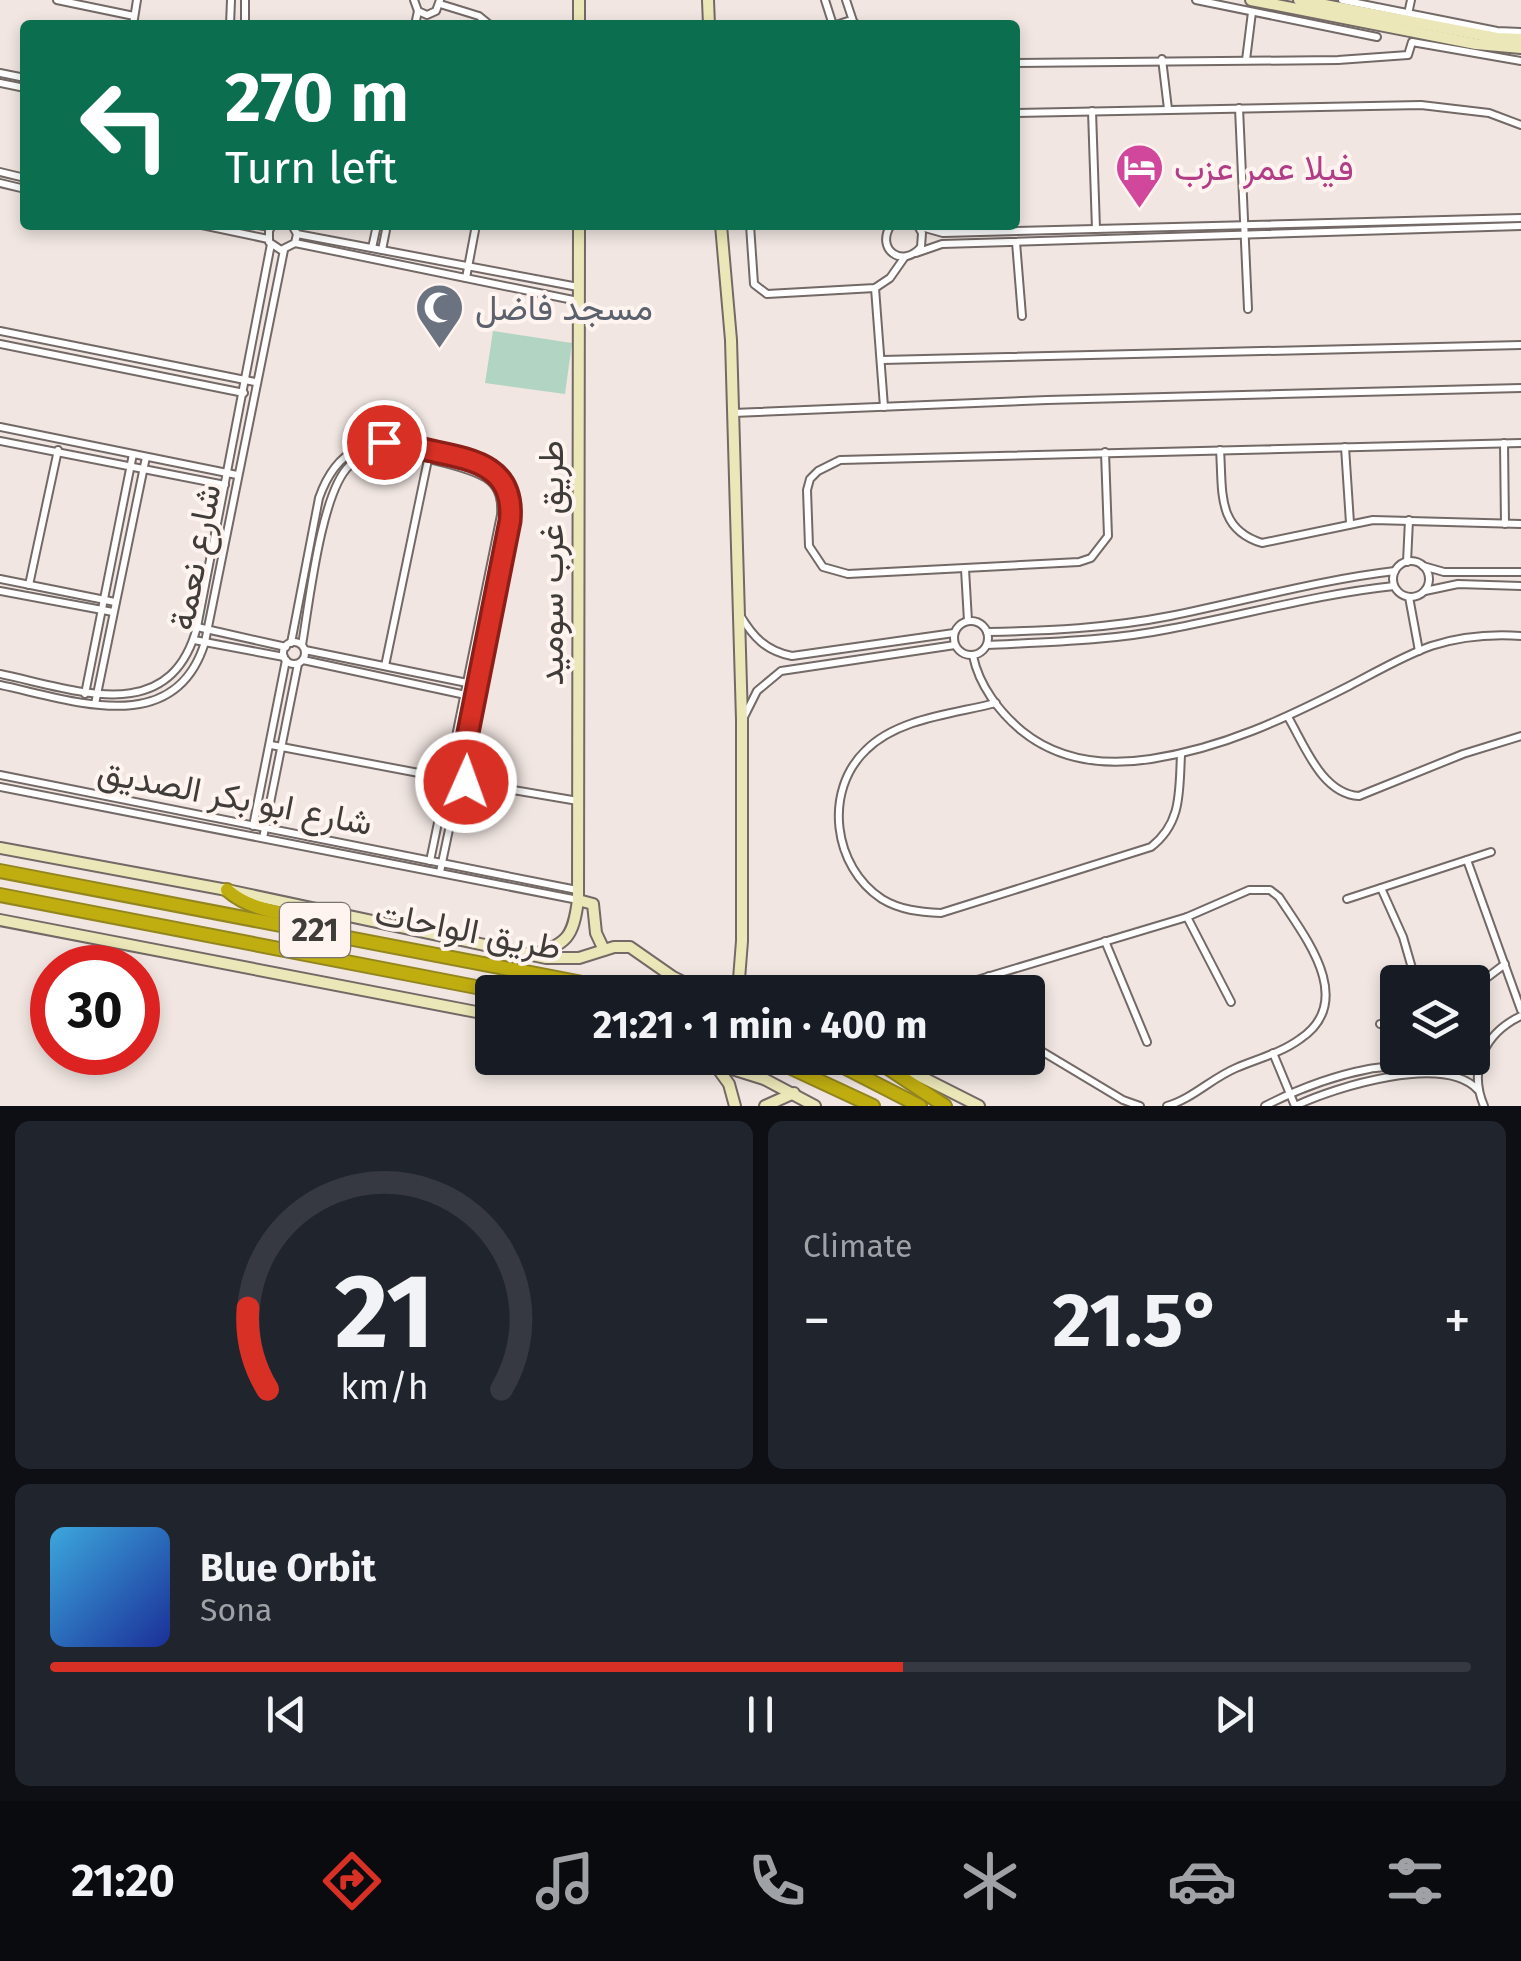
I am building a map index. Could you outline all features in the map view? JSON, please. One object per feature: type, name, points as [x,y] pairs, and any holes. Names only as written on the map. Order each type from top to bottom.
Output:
[{"type":"highway","name":"طريق الواحات","points":[[0,871],[542,975]]},
{"type":"highway","points":[[227,890],[247,904],[327,923],[351,937]]},
{"type":"highway","name":"طريق الواحات","points":[[0,895],[475,987]]},
{"type":"highway","points":[[806,1075],[873,1106]]},
{"type":"highway","points":[[859,1075],[920,1106]]},
{"type":"highway","points":[[898,1075],[945,1106]]},
{"type":"street","points":[[57,0],[133,20],[137,0]]},
{"type":"street","points":[[414,0],[416,20]]},
{"type":"street","points":[[1196,0],[1401,20]]},
{"type":"street","points":[[1299,0],[1497,38],[1521,36]]},
{"type":"street","points":[[1342,0],[1475,49],[1521,61]]},
{"type":"street","points":[[1398,0],[1401,20]]},
{"type":"street","points":[[1401,20],[1411,0]]},
{"type":"street","points":[[429,20],[440,2],[483,20]]},
{"type":"street","points":[[1251,6],[1378,37]]},
{"type":"street","points":[[1246,60],[1251,6]]},
{"type":"street","points":[[418,11],[430,14]]},
{"type":"street","points":[[1020,63],[1338,60],[1408,55],[1412,42],[1475,49],[1521,48]]},
{"type":"street","points":[[1162,59],[1168,109]]},
{"type":"street","points":[[1020,114],[1421,105],[1490,113],[1521,124]]},
{"type":"street","points":[[1239,108],[1248,309]]},
{"type":"street","points":[[1092,111],[1096,229]]},
{"type":"street","points":[[1342,228],[1521,218]]},
{"type":"street","points":[[934,230],[1521,226]]},
{"type":"street","points":[[222,230],[269,242],[284,250],[296,238]]},
{"type":"street","name":"شارع نعمة","points":[[0,674],[97,693],[131,695],[156,686],[177,670],[197,627],[270,230]]},
{"type":"street","points":[[294,230],[296,238]]},
{"type":"street","points":[[377,230],[377,249]]},
{"type":"street","points":[[374,260],[385,230]]},
{"type":"street","points":[[466,278],[475,230]]},
{"type":"street","name":"طريق غرب سوميد","points":[[531,955],[555,948],[568,938],[575,923],[578,896],[579,230]]},
{"type":"street","points":[[722,230],[730,330],[742,720],[739,975]]},
{"type":"street","points":[[750,230],[754,284],[761,292],[875,288],[890,278],[904,258],[942,244],[1246,230]]},
{"type":"street","points":[[889,230],[887,248],[904,258]]},
{"type":"street","points":[[916,253],[922,240],[918,230]]},
{"type":"street","points":[[296,238],[579,287]]},
{"type":"street","points":[[296,238],[374,260],[579,302]]},
{"type":"street","points":[[1016,242],[1022,316]]},
{"type":"street","name":"شارع نعمة","points":[[0,685],[94,704],[130,707],[166,695],[200,658],[284,250]]},
{"type":"street","points":[[875,288],[884,407]]},
{"type":"street","points":[[0,331],[256,382]]},
{"type":"street","points":[[14,347],[15,334]]},
{"type":"street","points":[[0,344],[253,394]]},
{"type":"street","points":[[882,360],[1521,345]]},
{"type":"street","points":[[732,414],[1521,388]]},
{"type":"street","points":[[0,428],[237,476]]},
{"type":"street","points":[[29,585],[60,440]]},
{"type":"street","points":[[0,441],[235,487]]},
{"type":"street","points":[[1106,452],[1108,536],[1091,558],[1065,564],[848,574],[823,567],[809,546],[810,479],[818,470],[840,460],[1106,452],[1521,442]]},
{"type":"street","points":[[250,835],[319,498],[336,465],[354,450],[376,443],[473,461],[507,486],[511,514],[502,535],[450,766],[440,778]]},
{"type":"street","points":[[1504,443],[1505,524]]},
{"type":"street","points":[[1344,447],[1350,523]]},
{"type":"street","points":[[385,666],[430,450]]},
{"type":"street","points":[[1220,450],[1224,509],[1231,526],[1244,538],[1262,543],[1350,523],[1409,520],[1521,524]]},
{"type":"street","points":[[264,838],[328,508],[346,469],[362,457],[376,453],[470,470],[488,480],[500,496],[502,535],[461,768],[466,782]]},
{"type":"street","points":[[84,702],[133,454]]},
{"type":"street","points":[[94,704],[146,457]]},
{"type":"street","points":[[470,470],[473,461]]},
{"type":"street","points":[[1407,562],[1409,520]]},
{"type":"street","points":[[1407,562],[1444,572],[1521,572]]},
{"type":"street","points":[[987,632],[1123,624],[1302,584],[1395,571],[1407,562]]},
{"type":"street","points":[[1422,566],[1428,576],[1424,591]]},
{"type":"street","points":[[965,569],[968,621]]},
{"type":"street","points":[[1395,571],[1394,586],[1409,597],[1458,584],[1521,586]]},
{"type":"street","points":[[0,580],[115,602]]},
{"type":"street","points":[[973,656],[987,645],[1126,636],[1306,598],[1394,586]]},
{"type":"street","points":[[0,591],[113,612]]},
{"type":"street","points":[[1409,597],[1419,651]]},
{"type":"street","points":[[738,612],[757,640],[779,654],[792,656],[954,634]]},
{"type":"street","points":[[973,656],[955,645],[954,634],[961,624],[979,623],[987,632],[987,645]]},
{"type":"street","points":[[197,627],[478,686]]},
{"type":"street","points":[[973,656],[982,682],[996,703],[1031,738],[1082,760],[1110,763],[1181,755],[1252,734],[1419,651],[1450,641],[1521,636]]},
{"type":"street","points":[[194,640],[475,697]]},
{"type":"street","points":[[742,720],[764,682],[782,671],[955,645]]},
{"type":"street","points":[[996,703],[907,726],[884,736],[864,751],[849,771],[840,794],[838,824],[845,853],[859,879],[882,899],[911,911],[941,914],[1151,848],[1174,821],[1181,755]]},
{"type":"street","points":[[1288,717],[1331,787],[1346,795],[1359,796],[1474,750],[1521,736]]},
{"type":"street","points":[[271,746],[440,778]]},
{"type":"street","points":[[450,766],[461,768]]},
{"type":"street","name":"شارع ابو بكر الصديق","points":[[0,776],[430,860],[578,896]]},
{"type":"street","points":[[428,870],[445,789],[440,778]]},
{"type":"street","points":[[466,782],[578,801]]},
{"type":"street","points":[[440,872],[457,792],[466,782]]},
{"type":"street","name":"شارع ابو بكر الصديق","points":[[0,787],[578,896]]},
{"type":"street","points":[[445,789],[457,792]]},
{"type":"street","points":[[0,848],[227,890],[531,955],[568,959],[620,946],[635,949],[672,975]]},
{"type":"street","points":[[1347,900],[1491,852]]},
{"type":"street","points":[[1467,860],[1521,1013],[1490,1041]]},
{"type":"street","points":[[1381,888],[1411,965]]},
{"type":"street","points":[[992,975],[1187,918],[1249,890],[1270,890],[1279,896],[1318,957],[1326,990],[1325,1006],[1316,1025],[1302,1038],[1214,1079],[1168,1106]]},
{"type":"street","name":"طريق غرب سوميد","points":[[578,896],[593,904],[596,933],[604,950]]},
{"type":"street","points":[[1187,918],[1230,1002]]},
{"type":"street","points":[[0,920],[475,1012]]},
{"type":"street","points":[[1105,941],[1146,1042]]},
{"type":"street","points":[[1490,975],[1504,964]]},
{"type":"street","points":[[1045,1053],[1123,1100],[1140,1106]]},
{"type":"street","points":[[1273,1053],[1295,1106],[1349,1086],[1401,1076],[1456,1075],[1478,1090]]},
{"type":"street","points":[[1266,1106],[1289,1094],[1380,1067]]},
{"type":"street","points":[[721,1075],[735,1106]]},
{"type":"street","points":[[745,1075],[816,1106]]},
{"type":"street","points":[[918,1075],[980,1106]]},
{"type":"street","points":[[1477,1075],[1484,1106]]},
{"type":"street","points":[[764,1106],[794,1094]]},
{"type":"green space","points":[[493,331],[572,343],[565,394],[485,383]]},
{"type":"place","name":"فيلا عمر عزب","points":[[1139,210]]},
{"type":"place","name":"مسجد فاضل","points":[[440,350]]},
{"type":"route","points":[[384,442],[476,462],[496,474],[509,493],[510,521],[461,768],[466,782]]}]
